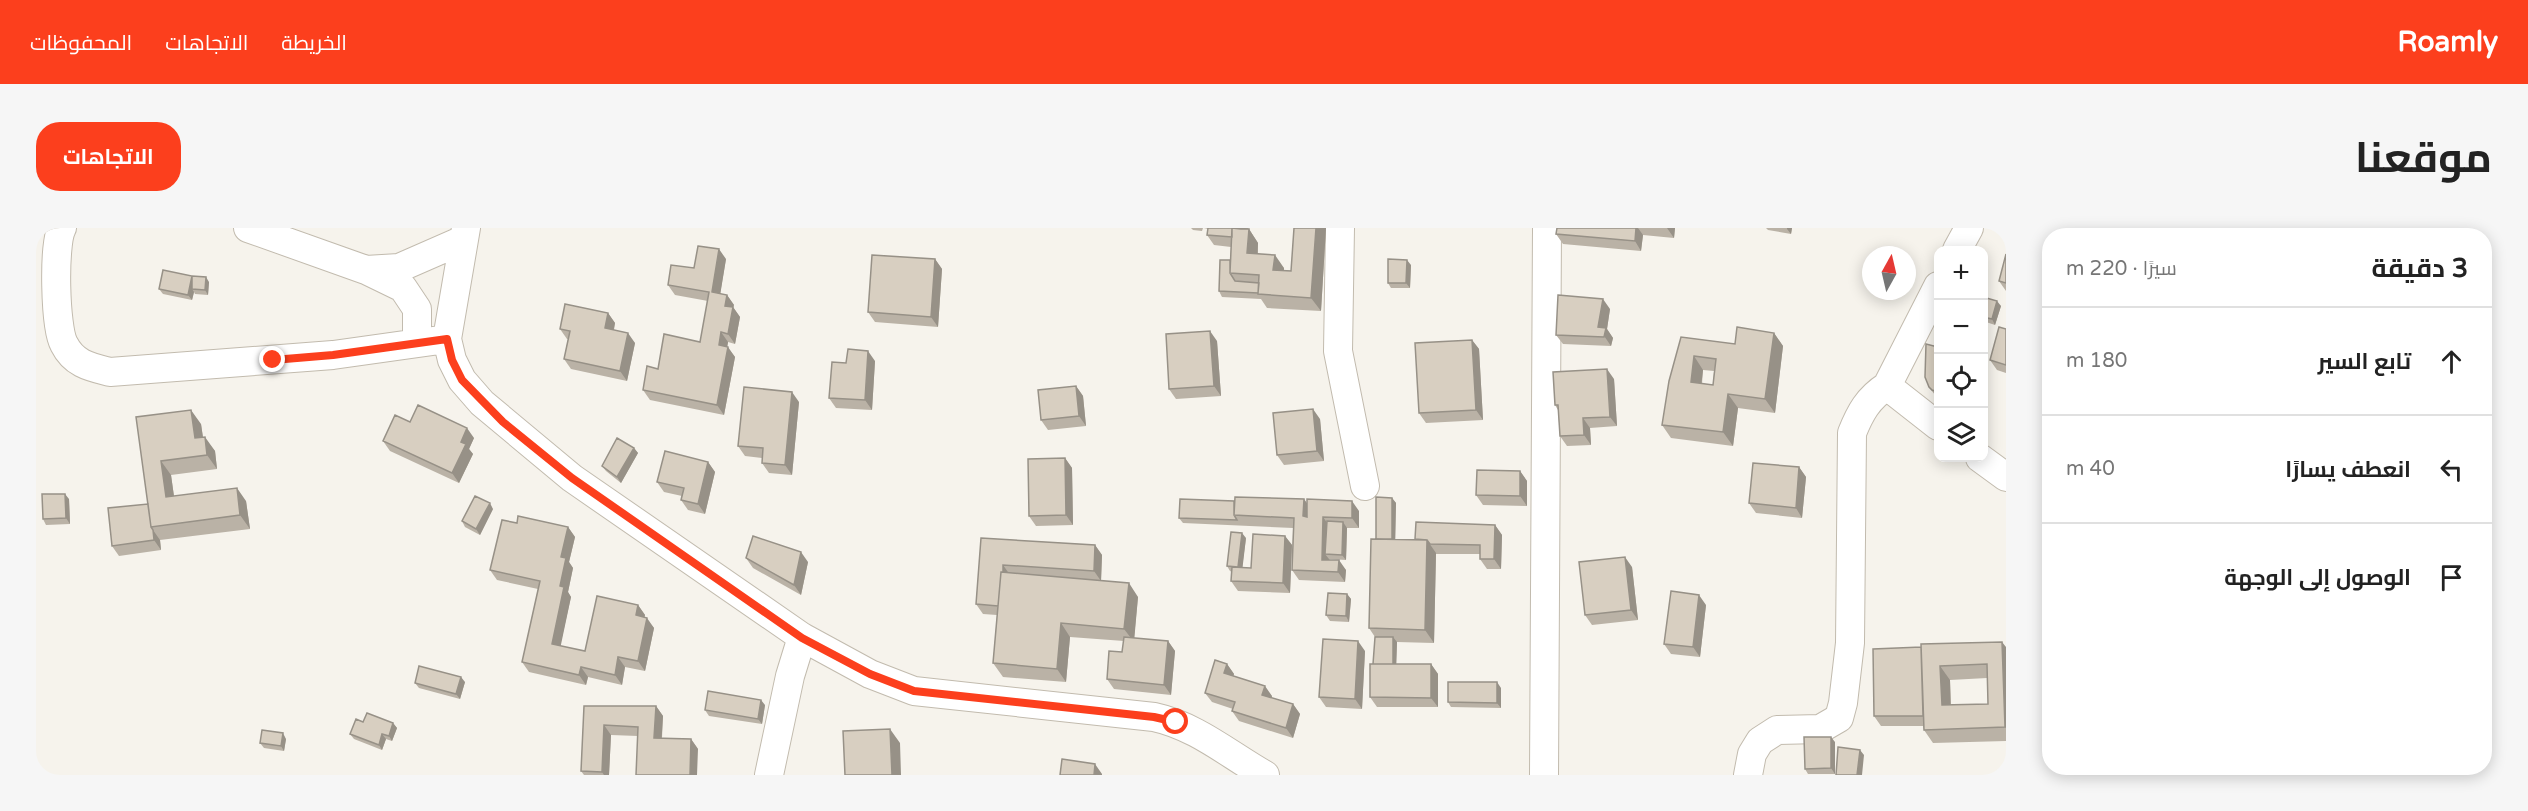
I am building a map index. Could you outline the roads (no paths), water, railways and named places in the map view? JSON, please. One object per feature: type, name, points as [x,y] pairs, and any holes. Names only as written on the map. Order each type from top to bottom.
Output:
[{"type":"street","points":[[62,228],[59,233],[55,264],[57,302],[63,343],[83,366],[110,372],[333,355],[447,339]]},
{"type":"street","points":[[248,228],[366,270],[403,288],[417,309],[417,343]]},
{"type":"street","points":[[1340,228],[1338,351],[1365,486]]},
{"type":"street","points":[[1544,775],[1547,228]]},
{"type":"street","points":[[1959,246],[1969,228]]},
{"type":"street","points":[[366,270],[399,268],[465,234]]},
{"type":"street","points":[[465,234],[447,339],[452,360],[462,380],[503,422],[572,478],[802,638],[870,674],[914,691],[1154,717],[1176,722],[1200,734],[1238,768],[1265,775]]},
{"type":"street","points":[[1748,775],[1752,754],[1760,741],[1769,735],[1777,730],[1820,729],[1839,718],[1850,643],[1852,433],[1859,416],[1873,395],[1887,386],[1934,294]]},
{"type":"street","points":[[1887,386],[1934,423]]},
{"type":"street","points":[[1985,462],[2006,477]]},
{"type":"street","points":[[769,775],[790,676],[802,638]]}]
